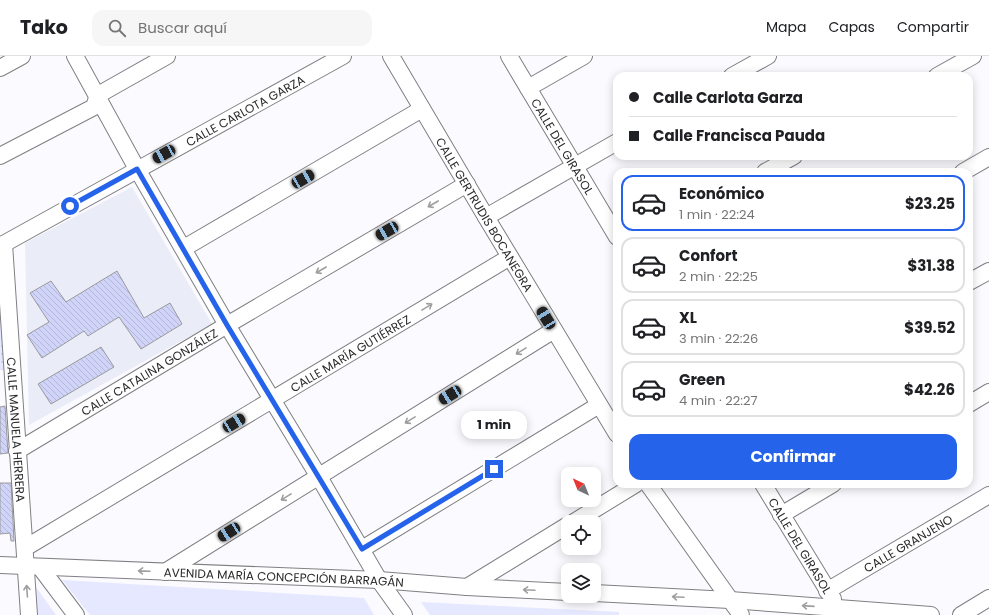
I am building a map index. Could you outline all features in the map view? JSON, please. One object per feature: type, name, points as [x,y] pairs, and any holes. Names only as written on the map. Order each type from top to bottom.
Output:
[{"type":"street","points":[[0,68],[22,56]]},
{"type":"street","points":[[75,56],[98,95],[137,169],[184,248],[227,325],[273,399],[379,580],[404,615]]},
{"type":"street","points":[[0,156],[94,107],[98,95],[167,56]]},
{"type":"street","name":"CALLE CARLOTA GARZA","points":[[2,245],[343,56]]},
{"type":"street","name":"CALLE GERTRUDIS BOCANEGRA","points":[[391,56],[613,428]]},
{"type":"street","name":"CALLE DEL GIRASOL","points":[[509,56],[613,229]]},
{"type":"street","points":[[528,88],[584,56]]},
{"type":"street","points":[[739,72],[768,56]]},
{"type":"street","points":[[944,72],[973,56]]},
{"type":"street","points":[[184,248],[422,110]]},
{"type":"street","points":[[486,217],[613,144]]},
{"type":"street","points":[[970,168],[989,158]]},
{"type":"street","points":[[772,168],[787,160]]},
{"type":"street","name":"CALLE CATALINA GONZÁLEZ","points":[[18,451],[227,325],[467,184]]},
{"type":"street","name":"CALLE MANUELA HERRERA","points":[[2,245],[25,548],[33,567],[29,615]]},
{"type":"street","name":"CALLE MARÍA GUTIÉRREZ","points":[[25,548],[510,257]]},
{"type":"street","points":[[973,280],[989,271]]},
{"type":"street","points":[[165,572],[554,330]]},
{"type":"street","points":[[973,402],[989,392]]},
{"type":"street","points":[[362,549],[599,406]]},
{"type":"street","points":[[585,515],[629,488]]},
{"type":"street","points":[[651,488],[742,615]]},
{"type":"street","name":"CALLE DEL GIRASOL","points":[[765,488],[827,591],[839,608]]},
{"type":"street","points":[[782,515],[826,488]]},
{"type":"street","name":"CALLE GRANJENO","points":[[827,591],[989,495]]},
{"type":"street","points":[[467,587],[561,529]]},
{"type":"street","name":"AVENIDA MARÍA CONCEPCIÓN BARRAGÁN","points":[[0,565],[379,580],[467,587],[561,592]]},
{"type":"street","points":[[33,567],[76,615]]},
{"type":"street","points":[[601,593],[730,600],[931,615]]},
{"type":"street","points":[[961,615],[989,598]]},
{"type":"shaded area","points":[[132,187],[212,324],[29,425],[25,243]]},
{"type":"shaded area","points":[[0,263],[9,369],[0,370]]},
{"type":"shaded area","points":[[62,580],[364,598],[374,615],[90,615]]},
{"type":"shaded area","points":[[33,583],[56,615],[35,615]]},
{"type":"shaded area","points":[[421,602],[619,612],[619,615],[430,615]]},
{"type":"building","points":[[117,271],[144,318],[170,303],[182,324],[141,349],[119,317],[88,336],[84,331],[42,358],[27,335],[49,322],[30,293],[51,281],[66,302]]},
{"type":"building","points":[[101,347],[114,367],[51,404],[38,384]]},
{"type":"building","points":[[5,406],[8,453],[0,454],[0,407]]},
{"type":"building","points":[[0,483],[11,483],[14,541],[11,541],[10,533],[0,534]]},
{"type":"route","points":[[70,206],[137,169],[184,248],[227,325],[273,399],[362,549],[494,469]]}]
